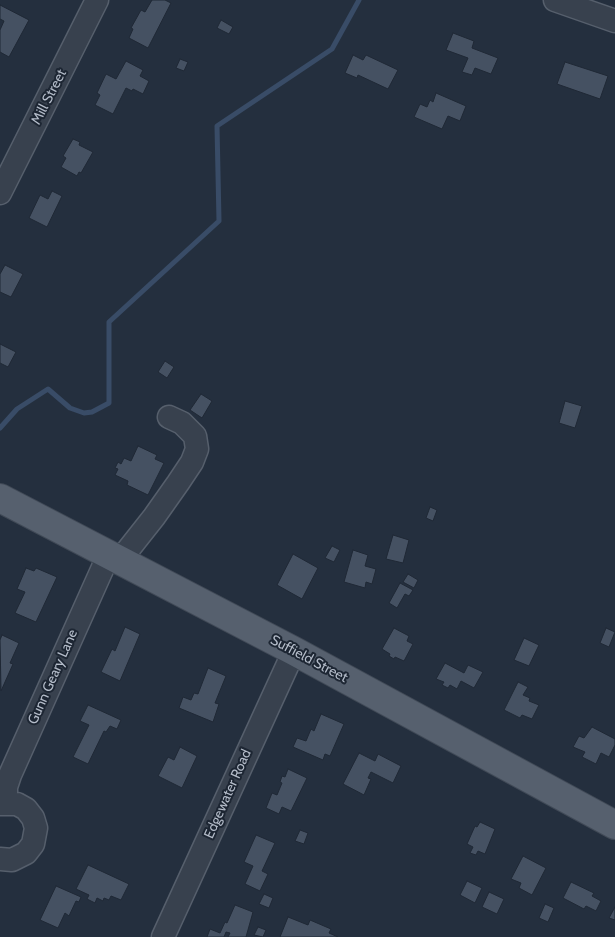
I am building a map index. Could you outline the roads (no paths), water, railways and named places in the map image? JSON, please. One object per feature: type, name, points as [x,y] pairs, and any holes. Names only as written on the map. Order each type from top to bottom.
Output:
[{"type":"main road","name":"Suffield Street","points":[[0,498],[294,651],[615,825]]},
{"type":"street","points":[[555,0],[615,20]]},
{"type":"street","name":"Mill Street","points":[[0,193],[91,2]]},
{"type":"street","name":"Gunn Geary Lane","points":[[0,859],[12,860],[22,856],[33,844],[36,834],[35,823],[26,809],[17,804],[3,803],[6,787],[114,557],[154,517],[192,462],[197,449],[195,436],[182,423],[170,417]]},
{"type":"street","name":"Edgewater Road","points":[[163,937],[294,651]]},
{"type":"waterway","points":[[0,428],[17,409],[48,389],[70,408],[84,413],[92,412],[109,403],[109,322],[219,221],[217,126],[332,49],[359,0]]}]
